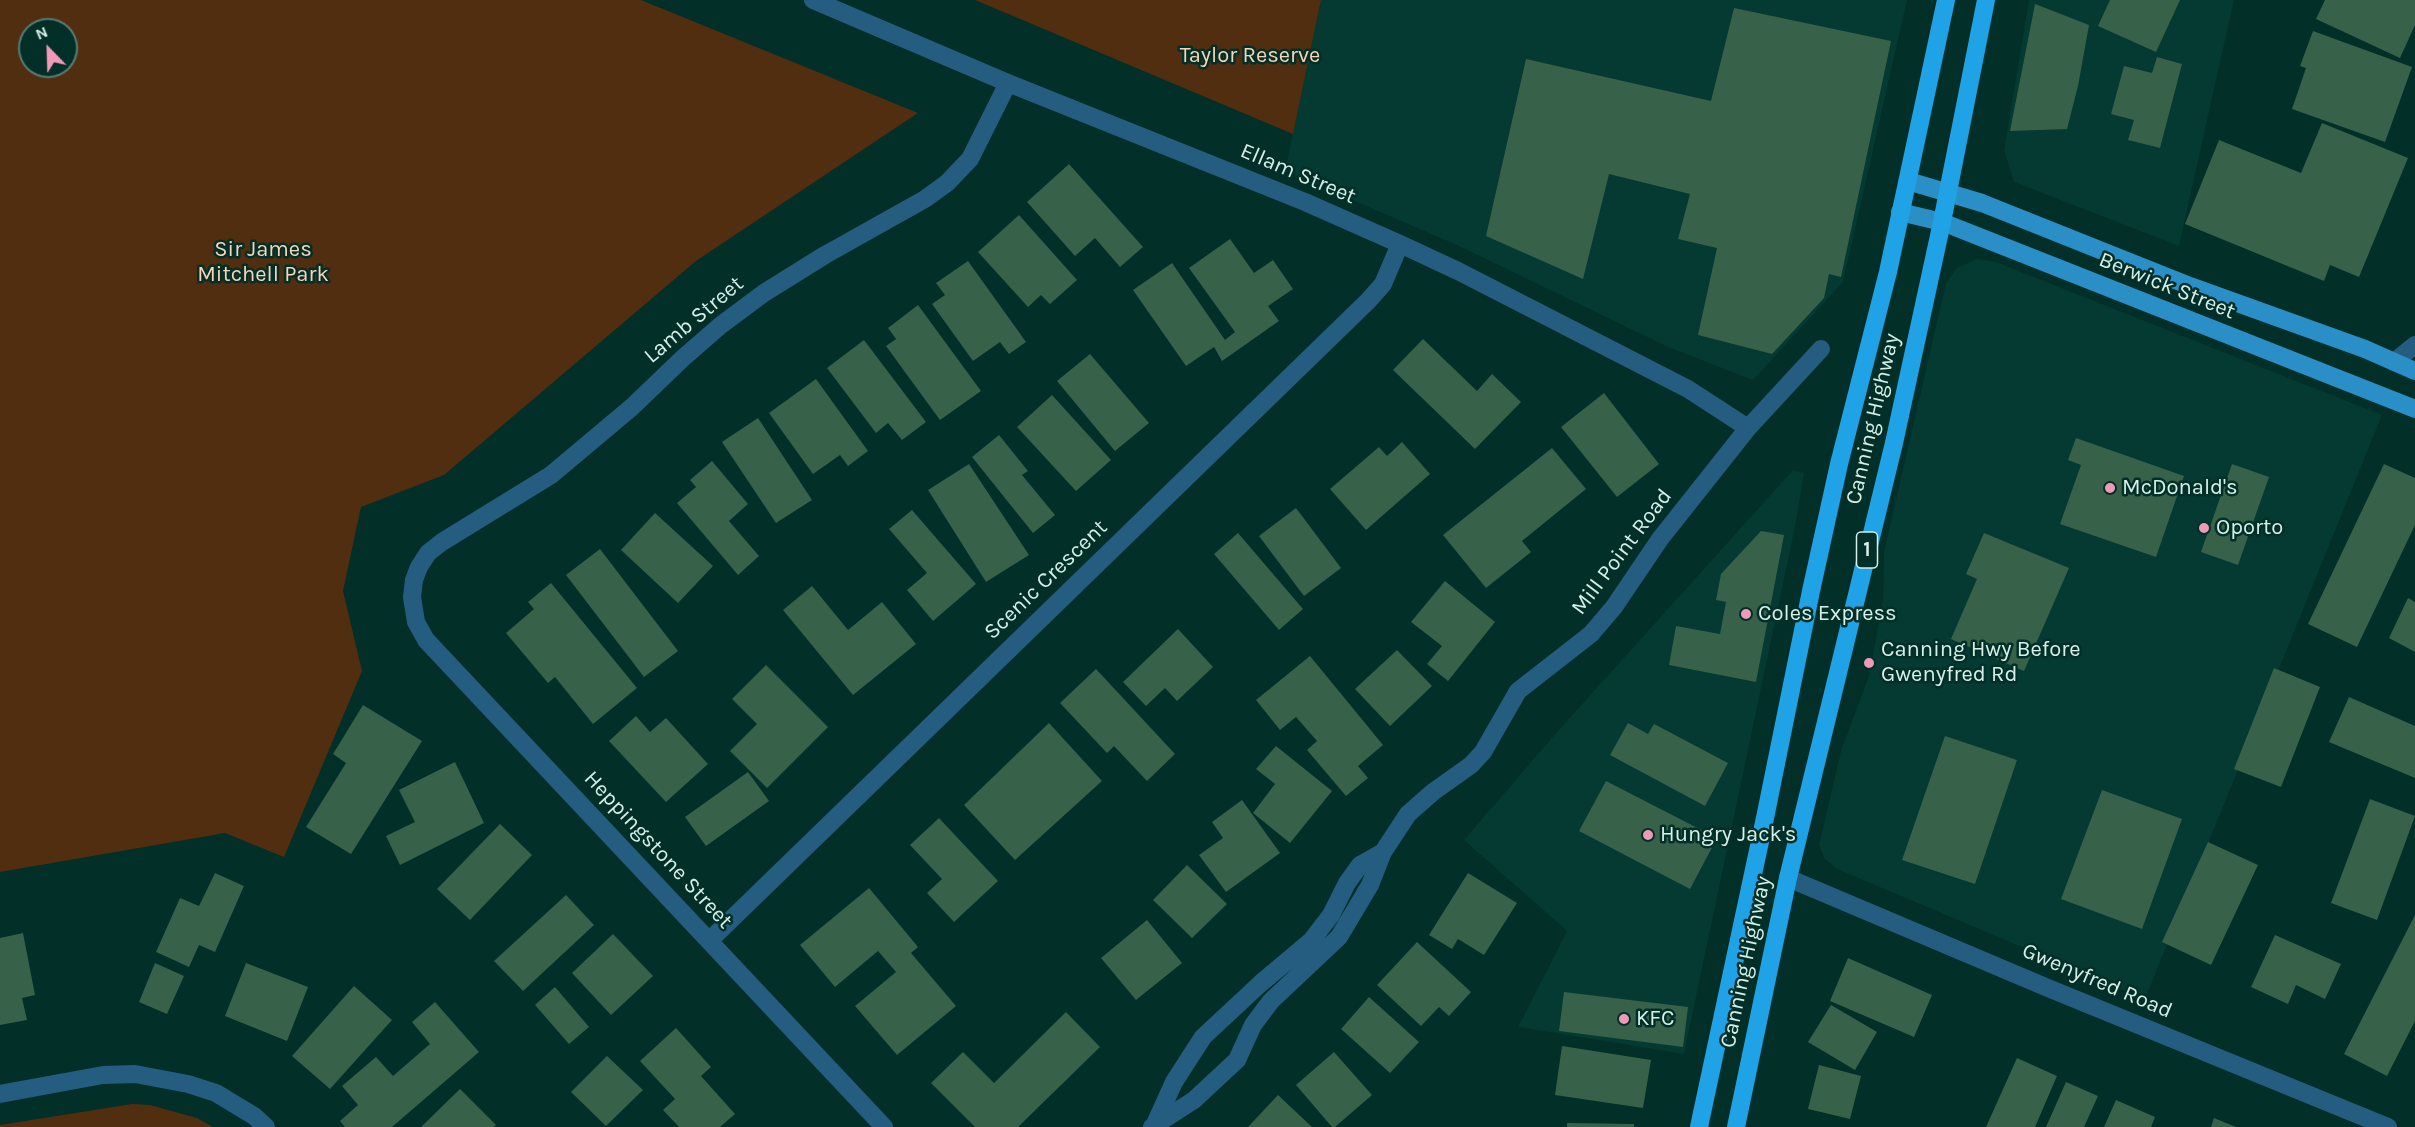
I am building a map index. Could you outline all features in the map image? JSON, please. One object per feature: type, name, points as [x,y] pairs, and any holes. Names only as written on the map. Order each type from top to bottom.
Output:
[{"type":"highway","name":"Canning Highway","points":[[1699,1127],[1833,487],[1887,272],[1946,0]]},
{"type":"highway","name":"Canning Highway","points":[[1736,1127],[1788,878],[1894,443],[1948,194],[1986,0]]},
{"type":"main road","name":"Berwick Street","points":[[1908,181],[1982,203],[2190,286],[2366,349],[2415,370]]},
{"type":"main road","name":"Berwick Street","points":[[1900,212],[1942,222],[2415,409]]},
{"type":"street","name":"Ellam Street","points":[[813,0],[1008,83],[1305,202],[1400,244],[1458,271],[1688,389],[1748,428]]},
{"type":"street","name":"Lamb Street","points":[[412,597],[414,580],[428,553],[551,475],[632,407],[683,357],[721,325],[764,293],[825,255],[925,199],[947,183],[974,153],[1008,83]]},
{"type":"street","name":"Scenic Crescent","points":[[710,940],[1368,302],[1383,284],[1400,244]]},
{"type":"street","points":[[2394,362],[2415,345]]},
{"type":"street","name":"Mill Point Road","points":[[1153,1125],[1194,1100],[1237,1060],[1253,1025],[1265,1009],[1339,937],[1370,885],[1383,852],[1408,814],[1484,753],[1518,691],[1591,634],[1614,607],[1660,539],[1748,428],[1821,349]]},
{"type":"street","name":"Heppingstone Street","points":[[412,597],[416,622],[426,640],[884,1127]]},
{"type":"street","name":"Mill Point Road","points":[[1153,1125],[1174,1082],[1203,1037],[1311,942],[1331,915],[1347,883],[1360,865],[1383,852]]},
{"type":"street","name":"Gwenyfred Road","points":[[1788,878],[2048,988],[2388,1127]]},
{"type":"street","points":[[1250,994],[1265,1009]]},
{"type":"street","points":[[0,1094],[103,1075],[144,1075],[188,1084],[216,1093],[254,1116],[266,1127]]},
{"type":"shaded area","points":[[1321,0],[1907,0],[1843,282],[1753,380],[1668,347],[1459,246],[1285,171]]},
{"type":"shaded area","points":[[2029,0],[2234,0],[2179,246],[2014,182],[2004,150]]},
{"type":"shaded area","points":[[1977,259],[1996,262],[2382,415],[2145,999],[1837,869],[1824,858],[1819,845],[1841,751],[1869,676],[1883,599],[1884,552],[1946,283],[1957,268]]},
{"type":"shaded area","points":[[1793,470],[1804,473],[1796,522],[1684,1054],[1518,1027],[1567,931],[1464,840],[1557,732]]},
{"type":"green space","name":"Sir James Mitchell Park","points":[[0,0],[641,0],[918,113],[696,261],[444,475],[361,507],[343,591],[362,671],[284,857],[225,833],[0,872]]},
{"type":"green space","name":"Taylor Reserve","points":[[975,0],[1321,0],[1293,134]]},
{"type":"green space","points":[[132,1104],[150,1105],[197,1118],[213,1127],[0,1127],[0,1125]]},
{"type":"building","points":[[2110,0],[2180,0],[2156,52],[2098,26]]},
{"type":"building","points":[[2325,0],[2415,0],[2415,25],[2400,58],[2316,19]]},
{"type":"building","points":[[2035,4],[2089,25],[2078,86],[2067,129],[2010,131]]},
{"type":"building","points":[[1734,8],[1891,41],[1841,277],[1829,274],[1824,298],[1772,354],[1698,335],[1717,248],[1678,239],[1690,194],[1609,174],[1583,279],[1486,236],[1526,59],[1711,101]]},
{"type":"building","points":[[2313,31],[2412,67],[2385,142],[2292,109],[2306,68],[2300,66]]},
{"type":"building","points":[[2157,57],[2182,64],[2160,148],[2128,140],[2134,120],[2111,114],[2124,66],[2152,73]]},
{"type":"building","points":[[2322,123],[2408,158],[2359,277],[2330,265],[2324,281],[2185,224],[2219,140],[2301,173]]},
{"type":"building","points":[[1069,164],[1143,247],[1120,267],[1095,238],[1075,256],[1027,202]]},
{"type":"building","points":[[1019,215],[1077,280],[1050,304],[1041,295],[1028,307],[978,252]]},
{"type":"building","points":[[1230,239],[1254,273],[1273,260],[1293,289],[1268,306],[1279,321],[1222,361],[1214,347],[1186,366],[1133,290],[1172,263],[1225,340],[1235,332],[1189,268]]},
{"type":"building","points":[[968,261],[1026,342],[1009,354],[1000,342],[973,361],[932,304],[945,295],[936,283]]},
{"type":"building","points":[[918,305],[981,391],[940,420],[886,346],[896,339],[888,328]]},
{"type":"building","points":[[1423,339],[1477,391],[1492,374],[1521,402],[1475,449],[1393,370]]},
{"type":"building","points":[[864,340],[926,422],[902,440],[888,423],[876,433],[827,368]]},
{"type":"building","points":[[1090,354],[1149,423],[1115,451],[1057,381]]},
{"type":"building","points":[[816,379],[868,451],[848,466],[840,455],[813,474],[769,413]]},
{"type":"building","points":[[1604,393],[1659,464],[1617,497],[1561,427]]},
{"type":"building","points":[[1052,395],[1111,460],[1076,491],[1017,427]]},
{"type":"building","points":[[758,418],[812,500],[776,523],[722,442]]},
{"type":"building","points":[[999,435],[1028,471],[1022,475],[1055,515],[1033,533],[972,457]]},
{"type":"building","points":[[2076,438],[2184,476],[2156,557],[2060,524],[2081,465],[2068,460]]},
{"type":"building","points":[[1402,442],[1430,474],[1366,530],[1330,489],[1379,447],[1387,456]]},
{"type":"building","points":[[1552,448],[1586,489],[1522,541],[1531,552],[1486,588],[1443,535]]},
{"type":"building","points":[[712,461],[748,504],[729,521],[759,556],[738,575],[677,503],[696,487],[690,480]]},
{"type":"building","points":[[969,464],[1029,555],[986,582],[928,490]]},
{"type":"building","points":[[2232,464],[2269,477],[2238,565],[2201,552]]},
{"type":"building","points":[[2384,464],[2415,478],[2415,525],[2357,647],[2308,624]]},
{"type":"building","points":[[1296,508],[1341,568],[1304,596],[1259,536]]},
{"type":"building","points":[[912,510],[976,584],[933,621],[907,590],[927,573],[889,529]]},
{"type":"building","points":[[655,513],[713,566],[678,603],[621,550]]},
{"type":"building","name":"Coles Express","points":[[1761,531],[1784,535],[1756,682],[1669,665],[1676,626],[1720,634],[1726,602],[1716,600],[1721,574]]},
{"type":"building","points":[[1238,533],[1303,609],[1279,630],[1214,554]]},
{"type":"building","points":[[1984,533],[2069,568],[2024,671],[1951,639],[1977,579],[1966,574]]},
{"type":"building","points":[[600,549],[678,651],[644,677],[566,575]]},
{"type":"building","points":[[1445,581],[1495,622],[1448,681],[1427,664],[1442,646],[1411,622]]},
{"type":"building","points":[[551,583],[637,688],[593,724],[555,677],[548,683],[506,633],[534,609],[528,602]]},
{"type":"building","points":[[812,586],[848,630],[882,602],[916,644],[853,695],[783,610]]},
{"type":"building","points":[[2408,598],[2415,602],[2415,652],[2389,638]]},
{"type":"building","points":[[1178,629],[1213,667],[1177,701],[1165,688],[1146,706],[1123,682]]},
{"type":"building","points":[[1397,650],[1432,686],[1390,726],[1355,689]]},
{"type":"building","points":[[1310,656],[1383,745],[1358,766],[1368,778],[1346,796],[1307,750],[1317,741],[1296,717],[1280,730],[1256,700]]},
{"type":"building","points":[[766,665],[828,727],[767,788],[730,751],[757,724],[732,699]]},
{"type":"building","points":[[2274,668],[2320,687],[2281,787],[2234,769]]},
{"type":"building","points":[[1096,669],[1175,754],[1147,781],[1114,746],[1107,753],[1060,703]]},
{"type":"building","points":[[2349,697],[2415,726],[2415,778],[2329,742]]},
{"type":"building","points":[[363,705],[422,741],[351,854],[306,827],[346,763],[333,754]]},
{"type":"building","points":[[636,716],[650,732],[666,718],[708,764],[666,802],[609,741]]},
{"type":"building","points":[[1049,723],[1102,781],[1015,860],[964,805]]},
{"type":"building","points":[[1628,723],[1648,734],[1654,724],[1728,763],[1705,806],[1610,755]]},
{"type":"building","points":[[1945,736],[2017,760],[1975,884],[1902,860]]},
{"type":"building","points":[[1276,746],[1332,791],[1290,843],[1253,813],[1275,784],[1256,769]]},
{"type":"building","points":[[455,762],[484,823],[400,865],[386,836],[415,822],[399,790]]},
{"type":"building","points":[[748,772],[769,801],[706,846],[685,817]]},
{"type":"building","name":"Hungry Jack's","points":[[1606,781],[1717,838],[1690,889],[1579,831]]},
{"type":"building","points":[[2102,790],[2182,819],[2142,929],[2061,899]]},
{"type":"building","points":[[2370,799],[2415,816],[2377,920],[2331,903]]},
{"type":"building","points":[[1242,800],[1280,853],[1226,892],[1199,855],[1223,838],[1212,822]]},
{"type":"building","points":[[939,818],[998,881],[954,922],[927,893],[942,879],[910,845]]},
{"type":"building","points":[[500,824],[532,855],[470,920],[437,889]]},
{"type":"building","points":[[2208,842],[2258,865],[2211,965],[2162,942]]},
{"type":"building","points":[[1187,865],[1227,904],[1192,938],[1153,900]]},
{"type":"building","points":[[215,873],[244,886],[215,952],[199,945],[189,967],[156,952],[180,898],[199,906]]},
{"type":"building","points":[[1468,873],[1517,903],[1484,955],[1458,939],[1452,949],[1429,935]]},
{"type":"building","points":[[869,888],[918,947],[911,953],[956,1006],[897,1055],[855,1006],[896,972],[878,951],[835,987],[800,945]]},
{"type":"building","points":[[566,895],[594,925],[523,991],[494,961]]},
{"type":"building","points":[[2415,915],[2415,1021],[2387,1076],[2344,1054]]},
{"type":"building","points":[[1147,920],[1182,963],[1136,1000],[1101,958]]},
{"type":"building","points":[[23,933],[35,995],[22,998],[27,1020],[0,1025],[0,938]]},
{"type":"building","points":[[613,934],[653,976],[611,1015],[572,973]]},
{"type":"building","points":[[2275,935],[2341,964],[2325,999],[2296,985],[2288,1004],[2251,987]]},
{"type":"building","points":[[1417,942],[1471,992],[1449,1016],[1439,1007],[1421,1026],[1377,985]]},
{"type":"building","points":[[1848,958],[1932,995],[1914,1037],[1830,1001]]},
{"type":"building","points":[[155,963],[184,976],[167,1014],[139,1002]]},
{"type":"building","points":[[246,963],[308,987],[287,1041],[225,1016]]},
{"type":"building","points":[[354,986],[392,1020],[330,1089],[292,1056]]},
{"type":"building","points":[[555,987],[589,1027],[569,1044],[535,1005]]},
{"type":"building","name":"KFC","points":[[1564,992],[1688,1007],[1683,1047],[1559,1031]]},
{"type":"building","points":[[1369,997],[1419,1042],[1390,1073],[1341,1029]]},
{"type":"building","points":[[435,1002],[479,1052],[392,1127],[345,1127],[340,1121],[358,1105],[342,1086],[376,1057],[393,1076],[430,1044],[412,1022]]},
{"type":"building","points":[[1831,1005],[1877,1032],[1855,1070],[1808,1042]]},
{"type":"building","points":[[1066,1012],[1100,1047],[1018,1127],[975,1127],[931,1083],[963,1052],[994,1083]]},
{"type":"building","points":[[676,1028],[711,1067],[701,1076],[735,1114],[720,1127],[679,1127],[663,1110],[675,1099],[640,1061]]},
{"type":"building","points":[[1562,1046],[1651,1060],[1643,1108],[1555,1095]]},
{"type":"building","points":[[1334,1052],[1372,1095],[1335,1127],[1332,1127],[1296,1085]]},
{"type":"building","points":[[607,1056],[643,1090],[606,1126],[571,1092]]},
{"type":"building","points":[[2017,1058],[2057,1076],[2035,1127],[1986,1127]]},
{"type":"building","points":[[1819,1065],[1861,1076],[1850,1119],[1808,1109]]},
{"type":"building","points":[[2066,1082],[2098,1096],[2084,1127],[2046,1127]]},
{"type":"building","points":[[460,1089],[496,1125],[494,1127],[421,1127]]},
{"type":"building","points":[[1278,1095],[1312,1127],[1248,1127]]},
{"type":"building","points":[[2116,1100],[2155,1117],[2151,1127],[2104,1127]]},
{"type":"building","points":[[2214,1118],[2236,1127],[2211,1127]]},
{"type":"building","points":[[1567,1123],[1634,1124],[1634,1127],[1567,1127]]},
{"type":"place","name":"McDonald's","points":[[2110,488]]},
{"type":"place","name":"Oporto","points":[[2204,528]]},
{"type":"place","name":"Coles Express","points":[[1746,614]]},
{"type":"place","name":"Canning Hwy Before Gwenyfred Rd","points":[[1869,663]]},
{"type":"place","name":"Hungry Jack's","points":[[1648,835]]},
{"type":"place","name":"KFC","points":[[1624,1019]]}]
